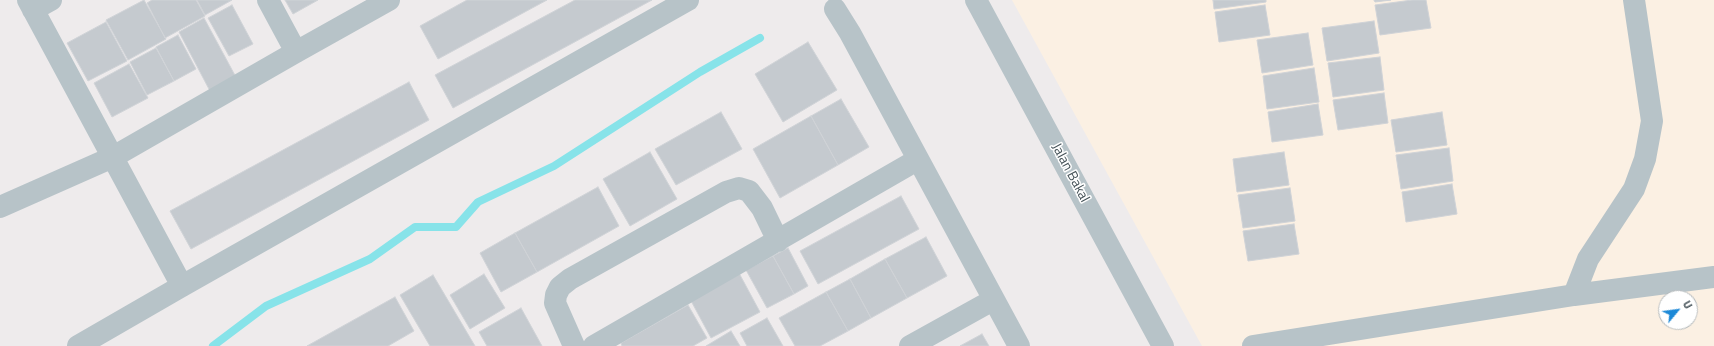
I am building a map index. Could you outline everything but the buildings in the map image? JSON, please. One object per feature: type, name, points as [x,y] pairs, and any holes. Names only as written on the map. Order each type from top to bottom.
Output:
[{"type":"street","points":[[268,0],[296,52]]},
{"type":"street","points":[[0,207],[113,157],[389,0]]},
{"type":"street","points":[[78,346],[688,0]]},
{"type":"street","name":"Jalan Bakal","points":[[976,0],[1163,346]]},
{"type":"street","points":[[1574,295],[1588,259],[1634,189],[1645,159],[1652,121],[1634,0]]},
{"type":"street","points":[[37,3],[113,157],[182,286]]},
{"type":"street","points":[[835,9],[850,33],[1018,346]]},
{"type":"street","points":[[594,346],[917,160]]},
{"type":"street","points":[[574,346],[555,303],[556,295],[560,287],[570,279],[726,192],[740,188],[749,191],[762,208],[778,241]]},
{"type":"street","points":[[1253,346],[1574,295],[1714,276]]},
{"type":"street","points":[[910,346],[993,300]]},
{"type":"shaded area","points":[[1012,0],[1714,0],[1714,346],[1202,346]]},
{"type":"waterway","points":[[213,346],[266,306],[370,259],[415,227],[456,227],[478,202],[554,166],[700,72],[760,38]]}]
